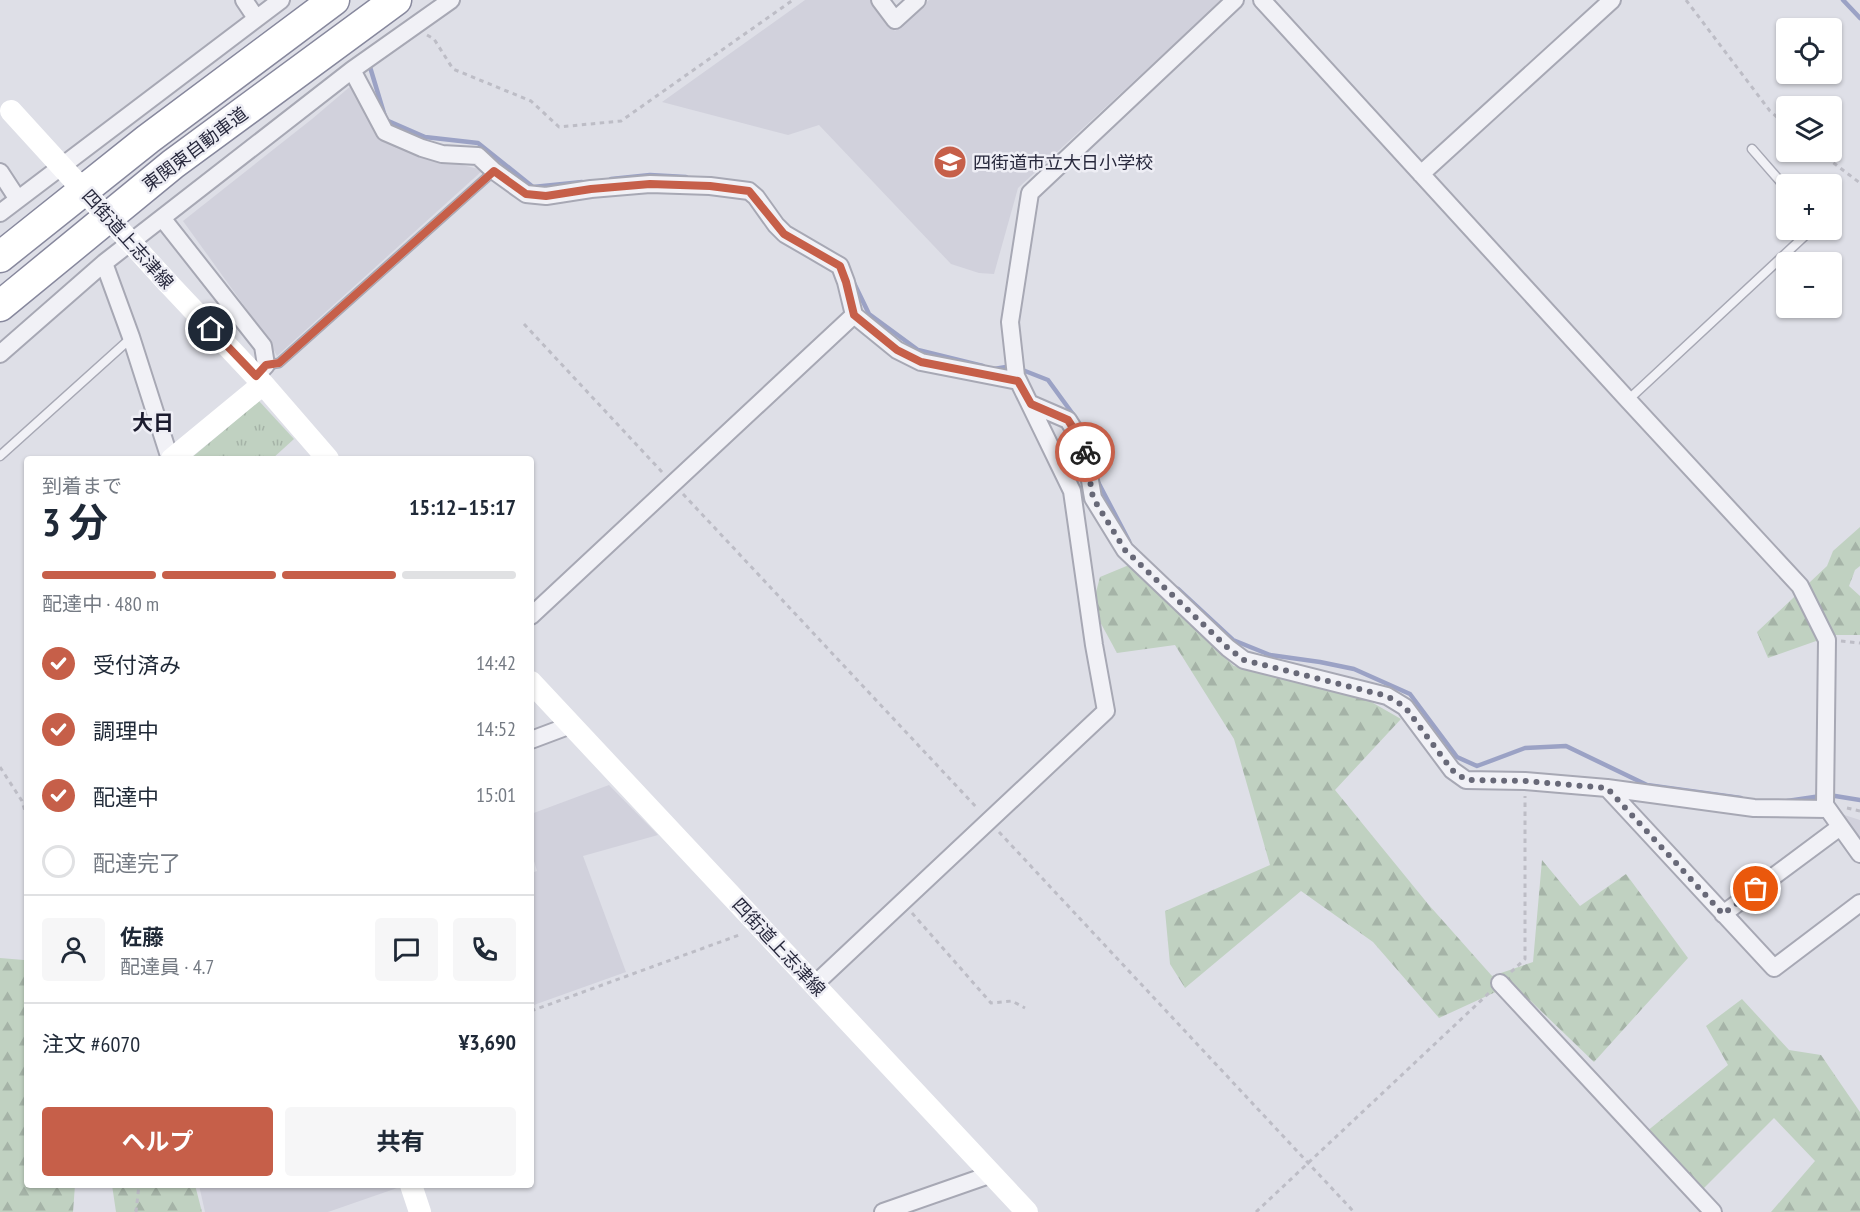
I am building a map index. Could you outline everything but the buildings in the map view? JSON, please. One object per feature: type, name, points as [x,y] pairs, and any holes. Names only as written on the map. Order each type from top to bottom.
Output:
[{"type":"highway","name":"東関東自動車道","points":[[0,257],[148,139],[334,0]]},
{"type":"highway","name":"東関東自動車道","points":[[0,306],[172,164],[396,0]]},
{"type":"main road","name":"四街道上志津線","points":[[6,105],[167,282],[262,375],[326,456]]},
{"type":"main road","points":[[174,456],[262,375]]},
{"type":"main road","name":"四街道上志津線","points":[[534,685],[1027,1212]]},
{"type":"main road","points":[[412,1188],[420,1212]]},
{"type":"street","points":[[244,0],[256,18]]},
{"type":"street","points":[[0,213],[281,0]]},
{"type":"street","points":[[0,354],[104,263],[352,70],[451,0]]},
{"type":"street","points":[[880,0],[895,20],[917,0]]},
{"type":"street","points":[[814,985],[1106,711],[1072,491],[1017,378],[1010,322],[1030,193],[1235,0]]},
{"type":"street","points":[[1262,0],[1800,586],[1827,640],[1825,807],[1860,854]]},
{"type":"street","points":[[1421,174],[1612,0]]},
{"type":"street","points":[[352,70],[385,132],[442,154],[478,156],[494,171],[526,194],[546,196],[650,184],[710,186],[749,191],[784,234],[840,266],[854,315],[897,350],[921,362],[1017,378]]},
{"type":"street","points":[[0,172],[17,198]]},
{"type":"street","points":[[162,218],[263,346],[262,375]]},
{"type":"street","points":[[104,263],[170,456]]},
{"type":"street","points":[[534,613],[854,315]]},
{"type":"street","points":[[1031,404],[1068,420],[1084,445],[1093,498],[1125,550],[1228,648],[1244,660],[1387,696],[1405,707],[1452,770],[1466,780],[1525,781],[1607,788],[1754,808],[1825,807]]},
{"type":"street","points":[[534,739],[571,725]]},
{"type":"street","points":[[1607,788],[1774,968],[1860,903]]},
{"type":"street","points":[[1723,914],[1840,827]]},
{"type":"street","points":[[1500,983],[1713,1212]]},
{"type":"street","points":[[883,1212],[992,1174]]},
{"type":"lane","points":[[1752,149],[1776,177]]},
{"type":"lane","points":[[262,375],[279,363],[494,171]]},
{"type":"lane","points":[[1628,400],[1800,240]]},
{"type":"lane","points":[[0,456],[131,338]]},
{"type":"path","points":[[412,28],[434,39],[453,69],[531,101],[559,127],[621,121],[793,0]]},
{"type":"path","points":[[1686,0],[1776,116]]},
{"type":"path","points":[[1832,162],[1860,183]]},
{"type":"path","points":[[524,324],[1354,1212]]},
{"type":"path","points":[[0,767],[22,801],[24,808]]},
{"type":"path","points":[[1256,1212],[1525,959],[1525,781]]},
{"type":"path","points":[[903,903],[991,1003],[1012,1001],[1025,1008]]},
{"type":"path","points":[[534,1010],[761,927]]},
{"type":"path","points":[[136,1212],[139,1188]]},
{"type":"shaded area","name":"四街道市立大日小学校","points":[[805,0],[871,0],[895,31],[929,0],[1222,0],[1018,188],[994,274],[979,273],[951,264],[819,125],[788,135],[662,102]]},
{"type":"shaded area","points":[[352,85],[381,136],[441,160],[483,170],[277,356],[266,336],[183,221]]},
{"type":"shaded area","points":[[609,785],[658,835],[583,856],[626,972],[534,1005],[534,872],[537,871],[534,861],[534,813]]},
{"type":"shaded area","points":[[1838,813],[1860,820],[1860,843]]},
{"type":"shaded area","points":[[200,1188],[397,1188],[328,1212],[205,1212]]},
{"type":"green space","points":[[259,401],[294,439],[275,456],[194,456]]},
{"type":"green space","points":[[1860,527],[1860,566],[1855,570],[1849,586],[1860,596],[1860,635],[1833,635],[1768,658],[1757,632],[1827,566],[1833,551]]},
{"type":"green space","points":[[1129,565],[1234,666],[1340,684],[1401,719],[1335,790],[1428,904],[1492,976],[1533,962],[1542,860],[1580,906],[1626,874],[1688,958],[1594,1062],[1513,984],[1439,1018],[1373,942],[1301,891],[1185,988],[1170,964],[1165,911],[1270,865],[1234,739],[1175,645],[1117,653],[1099,620],[1095,596],[1100,577]]},
{"type":"green space","points":[[0,958],[24,960],[24,1188],[75,1188],[73,1212],[0,1212]]},
{"type":"green space","points":[[1742,999],[1789,1050],[1821,1055],[1860,1112],[1860,1212],[1771,1212],[1815,1161],[1774,1118],[1698,1194],[1646,1132],[1728,1065],[1706,1026]]},
{"type":"green space","points":[[112,1188],[196,1188],[202,1212],[116,1212]]},
{"type":"waterway","points":[[1843,0],[1860,18]]},
{"type":"waterway","points":[[370,67],[386,120],[425,137],[478,143],[533,187],[582,182]]},
{"type":"waterway","points":[[611,179],[650,175],[686,177]]},
{"type":"waterway","points":[[854,283],[869,314],[918,350],[983,366]]},
{"type":"waterway","points":[[994,369],[1012,366]]},
{"type":"waterway","points":[[1020,369],[1048,380],[1075,417]]},
{"type":"waterway","points":[[1083,429],[1093,447]]},
{"type":"waterway","points":[[1098,482],[1129,541]]},
{"type":"waterway","points":[[1178,589],[1233,640],[1270,655],[1354,669],[1410,694],[1457,757],[1477,766],[1525,748],[1566,746],[1647,785],[1741,798]]},
{"type":"waterway","points":[[1829,795],[1860,800]]},
{"type":"waterway","points":[[1787,801],[1821,796]]},
{"type":"way so far","points":[[1085,452],[1093,498],[1125,550],[1228,648],[1244,660],[1387,696],[1405,707],[1452,770],[1466,780],[1525,781],[1607,788],[1723,914],[1756,889]]},
{"type":"place","name":"四街道市立大日小学校","points":[[950,162]]},
{"type":"district","name":"大日","points":[[153,422]]},
{"type":"route","points":[[211,329],[256,376],[266,365],[279,363],[494,171],[526,194],[546,196],[650,184],[710,186],[749,191],[784,234],[840,266],[854,315],[897,350],[921,362],[1018,381],[1031,404],[1068,420],[1084,445],[1085,452]]}]
